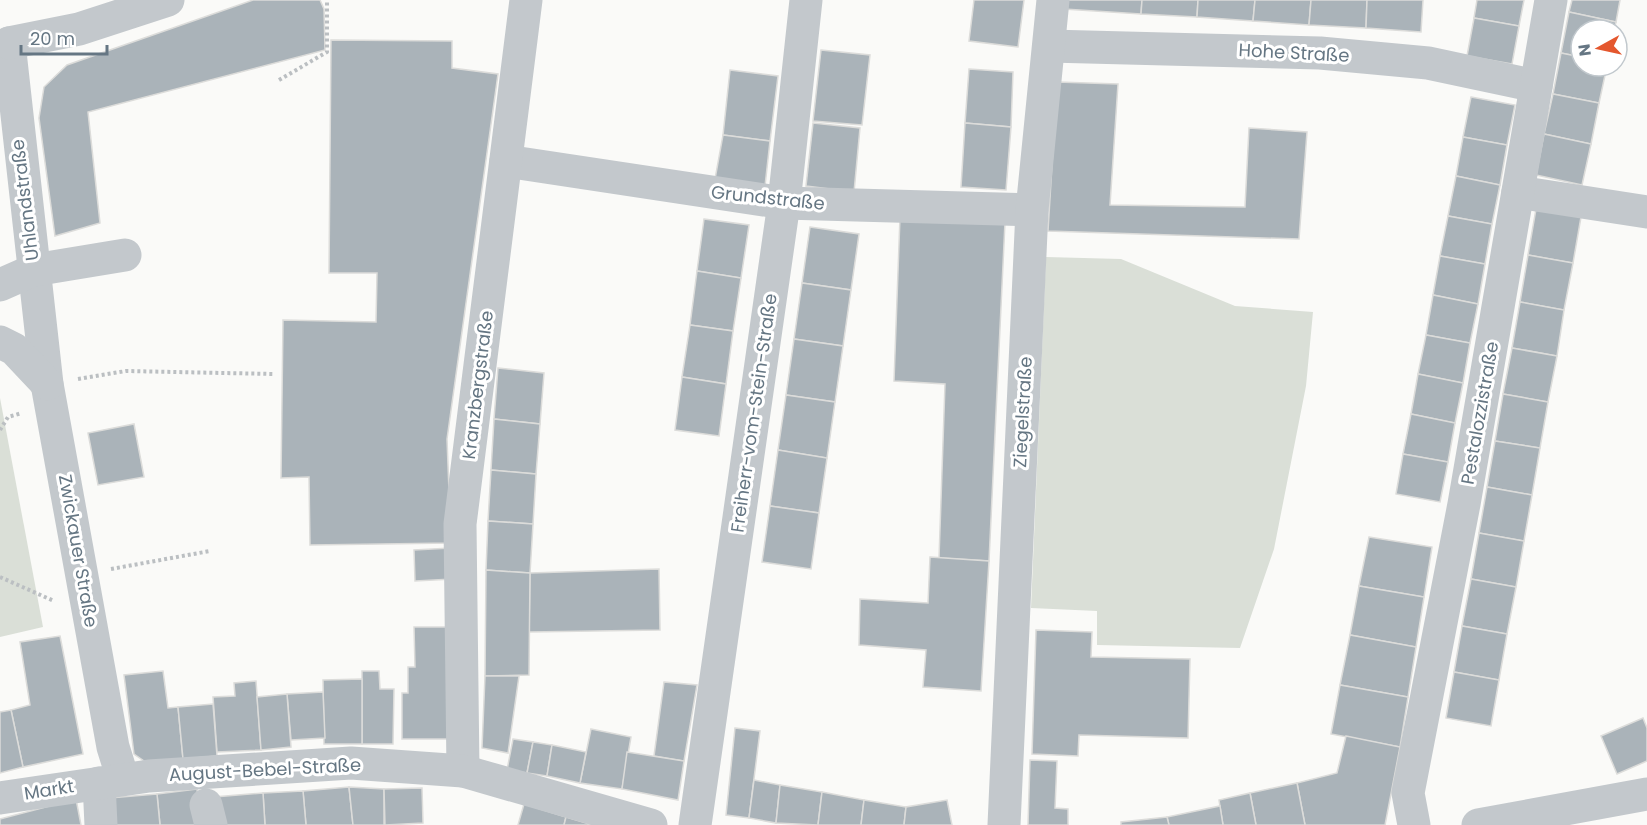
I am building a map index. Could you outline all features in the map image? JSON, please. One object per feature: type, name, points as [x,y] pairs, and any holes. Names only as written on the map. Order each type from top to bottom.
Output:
[{"type":"street","name":"Uhlandstraße","points":[[47,384],[4,41],[79,29],[168,0]]},
{"type":"street","name":"Kranzbergstraße","points":[[463,771],[460,524],[526,0]]},
{"type":"street","name":"Freiherr-vom-Stein-Straße","points":[[694,825],[784,203],[806,0]]},
{"type":"street","name":"Ziegelstraße","points":[[1004,825],[1032,210],[1053,0]]},
{"type":"street","name":"Pestalozzistraße","points":[[1414,825],[1408,792],[1464,504],[1551,0]]},
{"type":"street","name":"Hohe Straße","points":[[1049,46],[1320,53],[1428,63],[1536,86]]},
{"type":"street","name":"Grundstraße","points":[[506,160],[784,203],[1032,210]]},
{"type":"street","points":[[1518,192],[1647,212]]},
{"type":"street","name":"Uhlandstraße","points":[[0,285],[34,270],[125,255]]},
{"type":"street","points":[[0,342],[14,349],[47,384]]},
{"type":"street","name":"Zwickauer Straße","points":[[47,384],[113,747],[111,781],[101,825]]},
{"type":"street","name":"August-Bebel-Straße","points":[[111,781],[351,763],[463,771],[651,825]]},
{"type":"street","name":"Markt","points":[[0,798],[111,781]]},
{"type":"street","points":[[1478,825],[1647,794]]},
{"type":"path","points":[[279,80],[327,52],[327,0]]},
{"type":"path","points":[[47,384],[126,371],[273,374]]},
{"type":"path","points":[[0,417],[8,417]]},
{"type":"path","points":[[0,577],[62,604],[84,587],[210,551]]},
{"type":"shaded area","points":[[1046,257],[1121,259],[1235,306],[1313,312],[1306,386],[1274,549],[1240,648],[1097,645],[1097,611],[1031,608]]},
{"type":"shaded area","points":[[0,398],[43,627],[0,637]]},
{"type":"building","points":[[253,0],[320,0],[324,9],[325,50],[88,112],[100,223],[55,236],[39,118],[44,87],[67,65]]},
{"type":"building","points":[[974,0],[1024,0],[1018,47],[969,41]]},
{"type":"building","points":[[1065,0],[1142,0],[1141,14],[1064,9]]},
{"type":"building","points":[[1142,0],[1198,0],[1197,17],[1141,14]]},
{"type":"building","points":[[1198,0],[1255,0],[1253,21],[1197,17]]},
{"type":"building","points":[[1255,0],[1311,0],[1309,25],[1253,21]]},
{"type":"building","points":[[1311,0],[1367,0],[1366,28],[1309,25]]},
{"type":"building","points":[[1367,0],[1423,0],[1421,32],[1366,28]]},
{"type":"building","points":[[1477,0],[1524,0],[1519,26],[1474,18]]},
{"type":"building","points":[[1572,0],[1620,0],[1617,18],[1597,18],[1569,12]]},
{"type":"building","points":[[1569,12],[1597,18],[1569,18],[1569,55],[1561,53]]},
{"type":"building","points":[[1474,18],[1519,26],[1512,64],[1467,56]]},
{"type":"building","points":[[331,40],[452,41],[452,68],[498,74],[447,439],[451,543],[310,545],[309,477],[281,478],[283,320],[376,322],[377,273],[329,273]]},
{"type":"building","points":[[821,50],[870,55],[862,125],[813,121]]},
{"type":"building","points":[[1561,53],[1569,55],[1569,78],[1604,78],[1599,103],[1553,94]]},
{"type":"building","points":[[969,69],[1013,72],[1011,127],[965,123]]},
{"type":"building","points":[[730,70],[778,76],[770,141],[723,135]]},
{"type":"building","points":[[1057,82],[1118,84],[1110,205],[1245,207],[1249,128],[1307,132],[1299,239],[1048,231]]},
{"type":"building","points":[[1553,94],[1599,103],[1591,144],[1544,134]]},
{"type":"building","points":[[1471,97],[1515,105],[1507,145],[1463,137]]},
{"type":"building","points":[[813,123],[860,128],[854,192],[806,186]]},
{"type":"building","points":[[965,123],[1011,127],[1006,190],[961,187]]},
{"type":"building","points":[[1544,134],[1591,144],[1582,185],[1536,175]]},
{"type":"building","points":[[723,135],[770,141],[765,186],[715,179]]},
{"type":"building","points":[[1463,137],[1507,145],[1500,185],[1456,176]]},
{"type":"building","points":[[1456,176],[1500,185],[1492,224],[1448,216]]},
{"type":"building","points":[[1536,209],[1581,217],[1573,263],[1528,255]]},
{"type":"building","points":[[1448,216],[1492,224],[1485,264],[1440,256]]},
{"type":"building","points":[[900,217],[1005,222],[989,561],[939,558],[945,384],[894,381]]},
{"type":"building","points":[[704,219],[749,225],[741,278],[697,271]]},
{"type":"building","points":[[810,227],[859,234],[851,290],[802,283]]},
{"type":"building","points":[[1528,255],[1573,263],[1564,310],[1520,302]]},
{"type":"building","points":[[1440,256],[1485,264],[1478,304],[1433,295]]},
{"type":"building","points":[[697,271],[741,278],[733,331],[690,325]]},
{"type":"building","points":[[802,283],[851,290],[843,346],[794,339]]},
{"type":"building","points":[[1433,295],[1478,304],[1470,343],[1426,335]]},
{"type":"building","points":[[1520,302],[1564,310],[1557,356],[1512,348]]},
{"type":"building","points":[[690,325],[733,331],[726,384],[682,377]]},
{"type":"building","points":[[1426,335],[1470,343],[1463,383],[1418,374]]},
{"type":"building","points":[[794,339],[843,346],[835,402],[786,395]]},
{"type":"building","points":[[1512,348],[1557,356],[1548,402],[1503,394]]},
{"type":"building","points":[[498,368],[544,373],[540,424],[494,419]]},
{"type":"building","points":[[1418,374],[1463,383],[1455,423],[1411,414]]},
{"type":"building","points":[[682,377],[726,384],[719,436],[675,430]]},
{"type":"building","points":[[1503,394],[1548,402],[1540,448],[1495,441]]},
{"type":"building","points":[[786,395],[835,402],[827,458],[778,450]]},
{"type":"building","points":[[1411,414],[1455,423],[1448,462],[1403,454]]},
{"type":"building","points":[[494,419],[540,424],[536,474],[491,470]]},
{"type":"building","points":[[134,424],[144,477],[98,485],[88,433]]},
{"type":"building","points":[[1495,441],[1540,448],[1532,495],[1487,487]]},
{"type":"building","points":[[778,450],[827,458],[819,513],[770,506]]},
{"type":"building","points":[[1403,454],[1448,462],[1440,502],[1396,494]]},
{"type":"building","points":[[491,470],[536,474],[533,524],[488,521]]},
{"type":"building","points":[[1487,487],[1532,495],[1524,541],[1479,533]]},
{"type":"building","points":[[770,506],[819,513],[811,569],[762,562]]},
{"type":"building","points":[[488,521],[533,524],[530,573],[486,570]]},
{"type":"building","points":[[1479,533],[1524,541],[1516,587],[1471,579]]},
{"type":"building","points":[[1369,537],[1432,547],[1424,597],[1359,586]]},
{"type":"building","points":[[451,548],[453,579],[415,581],[414,550]]},
{"type":"building","points":[[930,557],[989,561],[981,691],[923,687],[926,650],[859,645],[860,599],[928,603]]},
{"type":"building","points":[[659,569],[660,630],[529,632],[530,573]]},
{"type":"building","points":[[486,570],[530,573],[529,675],[485,676]]},
{"type":"building","points":[[1471,579],[1516,587],[1507,634],[1462,626]]},
{"type":"building","points":[[1359,586],[1424,597],[1416,647],[1350,635]]},
{"type":"building","points":[[1462,626],[1507,634],[1499,680],[1454,672]]},
{"type":"building","points":[[414,627],[449,627],[450,739],[402,739],[402,693],[408,693],[408,667],[415,667]]},
{"type":"building","points":[[1036,630],[1092,632],[1091,657],[1190,659],[1188,738],[1079,735],[1078,756],[1032,754]]},
{"type":"building","points":[[1350,635],[1416,647],[1408,697],[1340,685]]},
{"type":"building","points":[[60,636],[83,754],[23,767],[11,710],[30,705],[20,642]]},
{"type":"building","points":[[163,671],[168,708],[178,707],[183,759],[147,763],[134,754],[124,675]]},
{"type":"building","points":[[362,671],[379,671],[380,689],[394,689],[393,744],[362,744]]},
{"type":"building","points":[[1454,672],[1499,680],[1491,726],[1446,718]]},
{"type":"building","points":[[485,676],[519,676],[508,753],[482,748]]},
{"type":"building","points":[[362,679],[362,744],[324,744],[323,680]]},
{"type":"building","points":[[256,681],[261,750],[217,752],[213,697],[235,696],[234,683]]},
{"type":"building","points":[[664,682],[697,685],[684,761],[654,756]]},
{"type":"building","points":[[1340,685],[1408,697],[1400,747],[1331,734]]},
{"type":"building","points":[[323,692],[325,738],[291,740],[287,694]]},
{"type":"building","points":[[287,694],[291,747],[261,750],[257,697]]},
{"type":"building","points":[[213,704],[217,756],[183,759],[178,707]]},
{"type":"building","points":[[11,710],[23,767],[0,773],[0,712]]},
{"type":"building","points":[[1643,718],[1647,728],[1647,761],[1617,774],[1601,736]]},
{"type":"building","points":[[735,728],[760,731],[749,818],[726,815]]},
{"type":"building","points":[[591,729],[631,737],[622,789],[580,783]]},
{"type":"building","points":[[1346,736],[1400,747],[1385,825],[1305,825],[1297,783],[1337,773]]},
{"type":"building","points":[[513,739],[533,742],[527,773],[507,770]]},
{"type":"building","points":[[533,742],[552,745],[547,776],[527,773]]},
{"type":"building","points":[[552,745],[586,752],[580,783],[547,776]]},
{"type":"building","points":[[627,752],[684,761],[678,800],[622,789]]},
{"type":"building","points":[[1030,760],[1057,761],[1055,808],[1068,809],[1068,825],[1028,825]]},
{"type":"building","points":[[754,780],[780,785],[776,823],[749,818]]},
{"type":"building","points":[[1297,783],[1305,825],[1256,825],[1250,793]]},
{"type":"building","points":[[780,785],[822,792],[818,825],[776,823]]},
{"type":"building","points":[[349,787],[353,825],[306,825],[303,791]]},
{"type":"building","points":[[349,787],[384,789],[384,825],[353,825]]},
{"type":"building","points":[[422,788],[423,823],[385,825],[384,789]]},
{"type":"building","points":[[197,789],[201,825],[160,825],[157,794]]},
{"type":"building","points":[[303,791],[306,825],[265,825],[263,793]]},
{"type":"building","points":[[822,792],[864,800],[861,825],[818,825]]},
{"type":"building","points":[[263,793],[265,825],[216,825],[214,797]]},
{"type":"building","points":[[1250,793],[1256,825],[1223,825],[1219,800]]},
{"type":"building","points":[[157,794],[160,825],[111,825],[109,798]]},
{"type":"building","points":[[76,799],[81,825],[0,825],[0,819]]},
{"type":"building","points":[[864,800],[906,807],[904,825],[861,825]]},
{"type":"building","points":[[947,800],[952,825],[904,825],[906,807]]},
{"type":"building","points":[[524,804],[566,817],[564,825],[518,825]]},
{"type":"building","points":[[1220,806],[1223,825],[1169,825],[1167,817]]},
{"type":"building","points":[[566,817],[593,825],[564,825]]},
{"type":"building","points":[[1167,817],[1169,825],[1121,825],[1121,822]]}]
